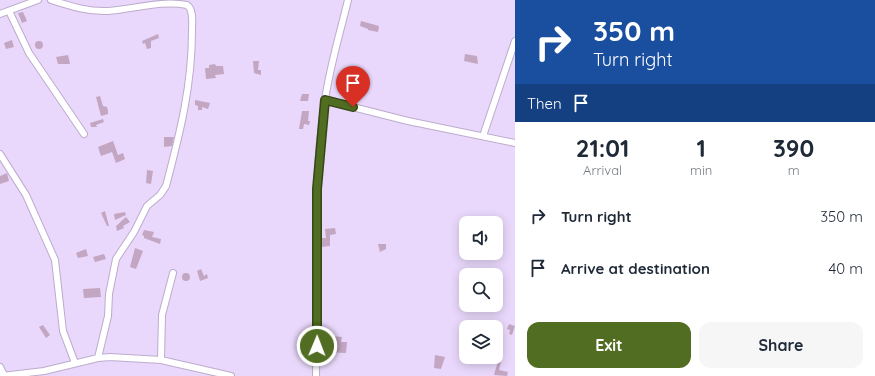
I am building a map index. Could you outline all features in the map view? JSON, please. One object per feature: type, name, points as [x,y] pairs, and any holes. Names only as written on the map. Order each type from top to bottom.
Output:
[{"type":"street","points":[[0,14],[27,2],[38,0]]},
{"type":"street","points":[[51,0],[93,11],[109,11],[170,1],[190,6],[192,16],[190,74],[183,120],[166,186],[160,195],[147,206],[134,232],[116,259],[109,294],[108,316],[98,358]]},
{"type":"street","points":[[316,376],[317,189],[325,100],[331,66],[348,0]]},
{"type":"street","points":[[9,11],[29,52],[84,134]]},
{"type":"street","points":[[483,136],[515,41]]},
{"type":"street","points":[[325,100],[408,121],[515,142]]},
{"type":"street","points":[[0,154],[26,195],[55,260],[63,331],[75,364]]},
{"type":"street","points":[[162,360],[162,315],[173,273]]},
{"type":"street","points":[[0,367],[3,376],[44,372],[98,358],[162,360],[232,376]]},
{"type":"building","points":[[23,12],[27,21],[22,23],[18,13]]},
{"type":"building","points":[[361,21],[379,26],[378,32],[368,30],[360,26]]},
{"type":"building","points":[[158,34],[159,38],[151,41],[151,48],[147,49],[145,43],[143,44],[142,41]]},
{"type":"building","points":[[12,40],[14,47],[6,49],[4,43]]},
{"type":"building","points":[[37,41],[41,41],[43,45],[41,49],[37,49],[35,47],[35,43]]},
{"type":"building","points":[[465,54],[477,56],[478,64],[464,61]]},
{"type":"building","points":[[68,55],[70,64],[58,64],[56,57]]},
{"type":"building","points":[[253,61],[259,61],[258,70],[261,70],[261,75],[254,73]]},
{"type":"building","points":[[215,64],[216,66],[223,66],[224,74],[215,75],[216,78],[206,79],[205,68],[209,68],[209,65]]},
{"type":"building","points":[[302,94],[309,94],[308,101],[300,101]]},
{"type":"building","points":[[100,96],[103,106],[107,107],[108,111],[108,114],[101,116],[96,97]]},
{"type":"building","points":[[195,100],[210,103],[208,109],[202,107],[202,110],[198,110],[198,106],[195,105]]},
{"type":"building","points":[[302,111],[309,111],[308,121],[310,121],[309,125],[304,124],[303,129],[299,129]]},
{"type":"building","points":[[103,119],[104,122],[96,125],[97,127],[91,127],[90,123]]},
{"type":"building","points":[[164,137],[174,137],[172,146],[164,147]]},
{"type":"building","points":[[113,141],[118,155],[123,153],[125,159],[116,163],[112,152],[101,156],[98,147]]},
{"type":"building","points":[[147,170],[153,171],[151,184],[146,183]]},
{"type":"building","points":[[7,173],[9,181],[0,184],[0,176]]},
{"type":"building","points":[[105,211],[109,226],[107,226],[101,213]]},
{"type":"building","points":[[125,212],[126,215],[115,220],[114,214]]},
{"type":"building","points":[[126,217],[130,222],[123,226],[124,228],[117,231],[116,226]]},
{"type":"building","points":[[335,228],[336,234],[330,235],[330,246],[321,247],[320,238],[326,238],[325,229]]},
{"type":"building","points":[[144,230],[154,232],[152,237],[161,239],[160,244],[144,238],[142,235]]},
{"type":"building","points":[[378,244],[386,244],[386,249],[380,252]]},
{"type":"building","points":[[135,248],[143,251],[136,269],[130,267]]},
{"type":"building","points":[[86,249],[88,256],[78,258],[76,253]]},
{"type":"building","points":[[104,254],[106,259],[95,262],[93,257]]},
{"type":"building","points":[[201,269],[204,276],[207,274],[208,278],[200,281],[197,271]]},
{"type":"building","points":[[184,273],[188,273],[190,277],[188,281],[184,281],[182,279],[182,275]]},
{"type":"building","points":[[100,288],[101,297],[84,298],[83,289]]},
{"type":"building","points":[[509,324],[515,326],[512,335],[509,334],[510,330],[507,329]]},
{"type":"building","points":[[43,325],[50,335],[46,338],[39,327]]},
{"type":"building","points":[[332,336],[342,337],[341,342],[347,342],[346,353],[325,352],[326,338],[332,339]]},
{"type":"building","points":[[435,355],[445,357],[441,369],[434,368]]},
{"type":"building","points":[[497,364],[500,364],[499,370],[508,372],[507,376],[494,375]]},
{"type":"route","points":[[317,346],[317,189],[325,100],[353,107]]}]
